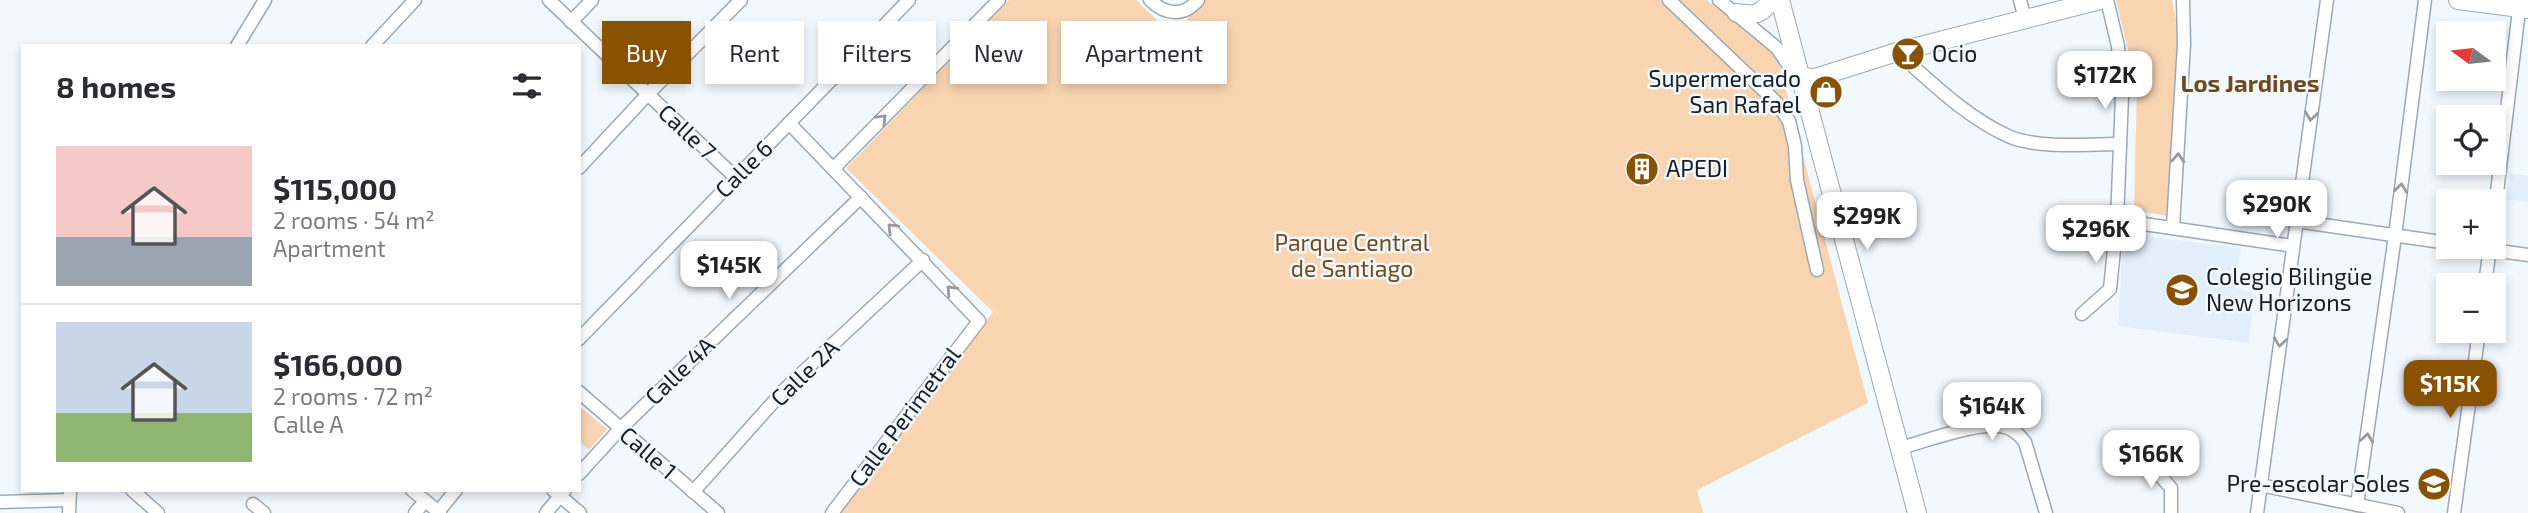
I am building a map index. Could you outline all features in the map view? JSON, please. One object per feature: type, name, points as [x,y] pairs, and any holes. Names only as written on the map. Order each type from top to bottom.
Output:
[{"type":"main road","points":[[1737,13],[1756,15],[1765,9],[1771,0]]},
{"type":"main road","points":[[1780,0],[1917,513]]},
{"type":"main road","points":[[1802,77],[1815,78],[1897,52],[2100,0]]},
{"type":"main road","points":[[2458,0],[2522,6]]},
{"type":"street","points":[[238,44],[265,0]]},
{"type":"street","points":[[374,44],[415,0]]},
{"type":"street","name":"Calle 7","points":[[549,0],[735,177]]},
{"type":"street","points":[[571,22],[592,0]]},
{"type":"street","points":[[581,165],[741,0]]},
{"type":"street","name":"Calle 6","points":[[581,337],[909,0]]},
{"type":"street","points":[[834,168],[999,0]]},
{"type":"street","points":[[1150,0],[1157,8],[1177,13],[1186,11],[1198,0]]},
{"type":"street","points":[[1669,0],[1776,102],[1789,121],[1796,153],[1797,180],[1817,270]]},
{"type":"street","points":[[1719,0],[1777,48],[1793,72],[1802,77]]},
{"type":"street","points":[[2020,0],[2025,19]]},
{"type":"street","points":[[2082,314],[2110,289],[2117,220],[2122,96],[2118,46],[2107,0]]},
{"type":"street","points":[[2173,226],[2184,44],[2183,0]]},
{"type":"street","points":[[2257,513],[2327,0]]},
{"type":"street","points":[[2357,505],[2425,0]]},
{"type":"street","points":[[2498,189],[2522,6]]},
{"type":"street","points":[[1897,52],[1974,116],[2010,137],[2068,145],[2120,144]]},
{"type":"street","points":[[789,123],[923,260]]},
{"type":"street","points":[[1796,153],[1816,134]]},
{"type":"street","name":"Calle 4A","points":[[581,472],[620,429],[861,197]]},
{"type":"street","points":[[2117,220],[2173,226],[2293,246]]},
{"type":"street","points":[[2296,221],[2436,241]]},
{"type":"street","points":[[2506,251],[2528,255]]},
{"type":"street","name":"Calle Perimetral","points":[[832,513],[979,321],[923,260]]},
{"type":"street","name":"Calle 2A","points":[[693,492],[784,390],[923,260]]},
{"type":"street","points":[[2454,513],[2477,343]]},
{"type":"street","name":"Calle 1","points":[[581,394],[718,513]]},
{"type":"street","points":[[1900,448],[1985,425],[2009,428],[2017,432],[2025,442],[2046,513]]},
{"type":"street","points":[[2147,461],[2171,488],[2171,513]]},
{"type":"street","points":[[2260,485],[2399,513]]},
{"type":"street","points":[[134,492],[158,513]]},
{"type":"street","points":[[414,492],[439,512],[454,492]]},
{"type":"street","points":[[546,513],[559,492],[580,513]]},
{"type":"street","points":[[0,502],[69,501]]},
{"type":"street","points":[[415,513],[425,501]]},
{"type":"street","points":[[253,504],[264,513]]},
{"type":"shaded area","points":[[2509,173],[2528,176],[2528,202],[2506,199]]},
{"type":"shaded area","name":"Colegio Bilingüe New Horizons","points":[[2129,234],[2241,248],[2234,287],[2254,293],[2249,343],[2118,326],[2123,238]]},
{"type":"green space","name":"Parque Central de Santiago","points":[[1009,0],[1136,0],[1158,21],[1061,21],[1061,84],[1227,84],[1227,21],[1186,21],[1202,0],[1707,0],[1777,57],[1868,403],[1697,490],[1703,513],[836,513],[993,312],[846,168],[928,84],[936,84],[936,75],[950,61],[950,84],[1047,84],[1047,21],[989,21]]},
{"type":"green space","points":[[2116,0],[2172,0],[2177,25],[2179,218],[2134,210],[2137,87]]},
{"type":"green space","points":[[581,408],[607,429],[589,450],[581,443]]},
{"type":"place","name":"Ocio","points":[[1908,54]]},
{"type":"place","name":"Supermercado San Rafael","points":[[1826,92]]},
{"type":"place","name":"APEDI","points":[[1642,169]]},
{"type":"place","name":"Colegio Bilingüe New Horizons","points":[[2182,290]]},
{"type":"place","name":"Pre-escolar Soles","points":[[2434,484]]},
{"type":"district","name":"Los Jardines","points":[[2250,84]]}]
